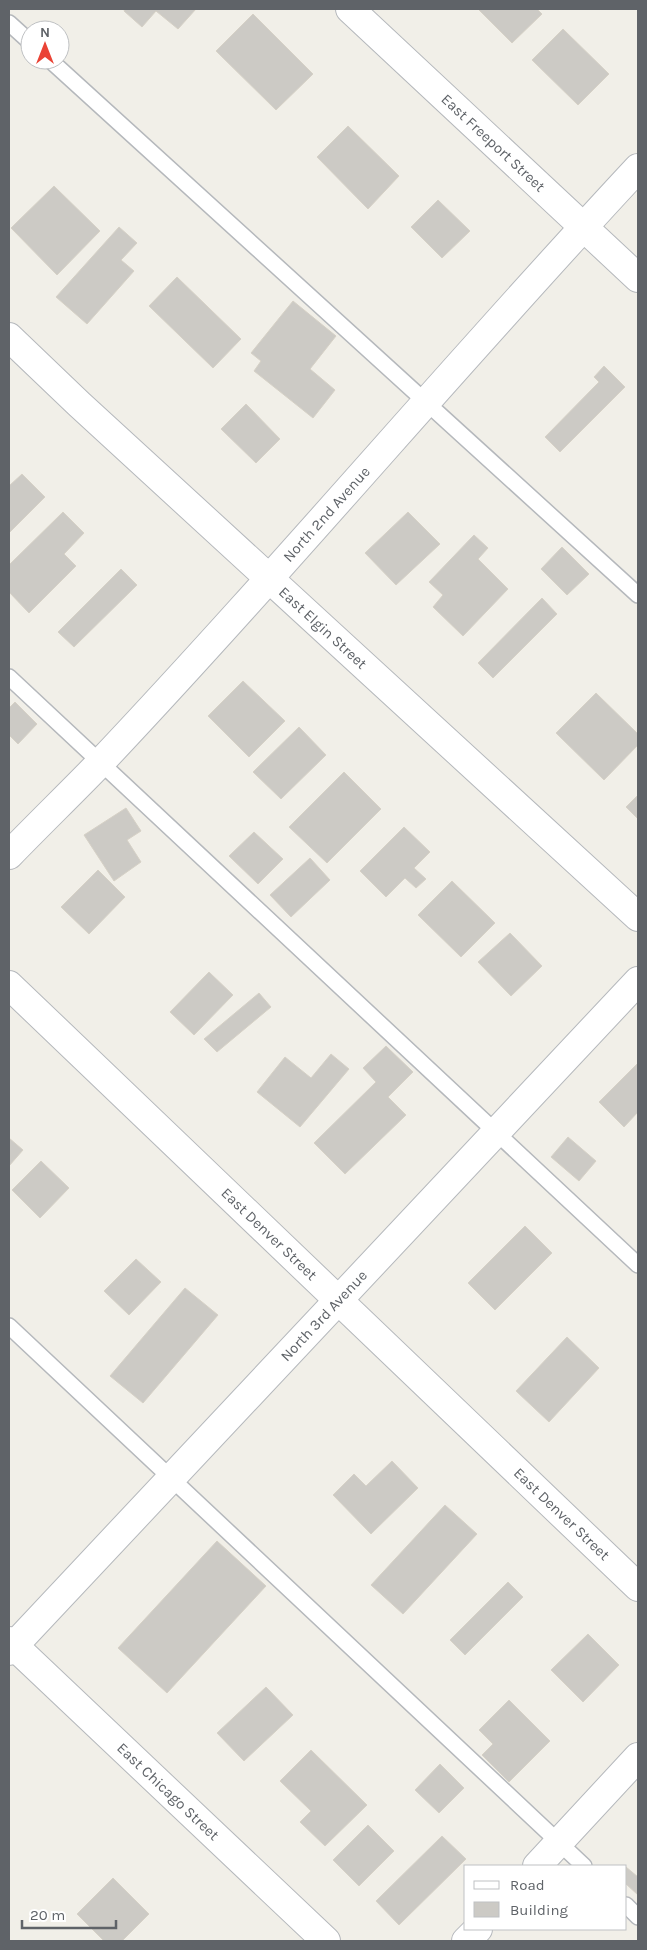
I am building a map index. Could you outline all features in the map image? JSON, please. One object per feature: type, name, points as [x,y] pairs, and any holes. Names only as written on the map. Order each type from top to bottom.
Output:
[{"type":"street","name":"East Freeport Street","points":[[350,9],[638,278]]},
{"type":"street","name":"North 2nd Avenue","points":[[9,855],[100,762],[269,579],[638,168]]},
{"type":"street","name":"East Elgin Street","points":[[9,337],[79,404],[638,917]]},
{"type":"street","name":"North 3rd Avenue","points":[[10,1646],[638,981]]},
{"type":"street","name":"East Denver Street","points":[[9,985],[638,1587]]},
{"type":"street","name":"East Chicago Street","points":[[10,1646],[326,1941]]},
{"type":"street","points":[[537,1865],[638,1757]]},
{"type":"street","points":[[466,1941],[477,1930]]},
{"type":"lane","points":[[9,23],[20,33]]},
{"type":"lane","points":[[61,70],[638,595]]},
{"type":"lane","points":[[9,677],[638,1265]]},
{"type":"lane","points":[[9,1326],[583,1865]]},
{"type":"lane","points":[[627,1906],[638,1917]]},
{"type":"building","points":[[125,9],[196,9],[178,29],[156,11],[142,27],[124,11]]},
{"type":"building","points":[[478,9],[537,9],[542,14],[512,43]]},
{"type":"building","points":[[253,14],[313,74],[276,110],[216,51]]},
{"type":"building","points":[[563,29],[609,74],[578,105],[532,60]]},
{"type":"building","points":[[348,126],[399,176],[368,209],[317,157]]},
{"type":"building","points":[[54,186],[100,231],[57,275],[11,228]]},
{"type":"building","points":[[438,200],[470,231],[442,258],[411,227]]},
{"type":"building","points":[[119,227],[137,243],[121,260],[134,271],[87,324],[56,297]]},
{"type":"building","points":[[177,277],[241,339],[213,368],[149,306]]},
{"type":"building","points":[[293,301],[336,336],[310,369],[335,390],[313,418],[254,371],[261,361],[251,353]]},
{"type":"building","points":[[604,366],[625,387],[560,452],[545,437],[599,382],[594,377]]},
{"type":"building","points":[[246,404],[280,439],[256,463],[221,429]]},
{"type":"building","points":[[22,474],[45,497],[9,533],[9,486]]},
{"type":"building","points":[[63,512],[84,533],[64,554],[76,566],[29,613],[9,592],[9,565]]},
{"type":"building","points":[[408,512],[440,544],[396,585],[365,553]]},
{"type":"building","points":[[474,535],[488,548],[478,559],[508,589],[463,636],[433,607],[443,595],[429,582]]},
{"type":"building","points":[[562,547],[589,574],[567,595],[541,569]]},
{"type":"building","points":[[121,569],[137,585],[74,647],[58,632]]},
{"type":"building","points":[[542,598],[557,614],[493,678],[478,663]]},
{"type":"building","points":[[243,681],[285,721],[249,757],[208,716]]},
{"type":"building","points":[[596,693],[638,734],[638,745],[604,780],[556,733]]},
{"type":"building","points":[[15,702],[37,724],[18,744],[9,735],[9,708]]},
{"type":"building","points":[[299,727],[326,755],[281,799],[253,772]]},
{"type":"building","points":[[344,772],[381,809],[327,863],[289,827]]},
{"type":"building","points":[[638,795],[638,819],[626,807]]},
{"type":"building","points":[[126,808],[141,831],[127,840],[141,862],[114,881],[84,835]]},
{"type":"building","points":[[404,827],[430,852],[414,868],[426,879],[416,888],[405,878],[386,897],[360,871]]},
{"type":"building","points":[[254,832],[283,859],[258,884],[229,856]]},
{"type":"building","points":[[310,858],[330,880],[291,917],[270,895]]},
{"type":"building","points":[[98,870],[125,897],[89,934],[61,907]]},
{"type":"building","points":[[452,881],[495,923],[461,957],[418,915]]},
{"type":"building","points":[[510,933],[542,966],[511,996],[478,962]]},
{"type":"building","points":[[209,972],[233,995],[194,1035],[170,1012]]},
{"type":"building","points":[[259,993],[271,1007],[217,1052],[204,1039]]},
{"type":"building","points":[[386,1046],[413,1072],[388,1097],[406,1115],[345,1174],[314,1143],[376,1082],[363,1068]]},
{"type":"building","points":[[331,1054],[349,1069],[300,1127],[257,1092],[285,1057],[311,1078]]},
{"type":"building","points":[[638,1063],[638,1112],[624,1127],[599,1102]]},
{"type":"building","points":[[568,1137],[596,1161],[579,1181],[551,1157]]},
{"type":"building","points":[[9,1138],[23,1150],[9,1166]]},
{"type":"building","points":[[41,1161],[69,1188],[40,1218],[12,1190]]},
{"type":"building","points":[[525,1226],[552,1253],[495,1310],[468,1283]]},
{"type":"building","points":[[136,1259],[161,1282],[129,1315],[104,1291]]},
{"type":"building","points":[[185,1288],[218,1315],[143,1403],[110,1376]]},
{"type":"building","points":[[567,1337],[599,1368],[549,1422],[516,1391]]},
{"type":"building","points":[[392,1461],[418,1488],[371,1534],[333,1495],[354,1474],[366,1486]]},
{"type":"building","points":[[445,1505],[477,1534],[403,1614],[371,1585]]},
{"type":"building","points":[[217,1541],[266,1586],[167,1693],[118,1648]]},
{"type":"building","points":[[508,1582],[523,1597],[465,1655],[450,1640]]},
{"type":"building","points":[[588,1634],[619,1665],[583,1702],[551,1670]]},
{"type":"building","points":[[266,1687],[293,1715],[244,1761],[217,1733]]},
{"type":"building","points":[[509,1700],[550,1741],[509,1782],[482,1755],[493,1744],[479,1730]]},
{"type":"building","points":[[311,1750],[367,1805],[325,1846],[300,1822],[311,1811],[280,1781]]},
{"type":"building","points":[[440,1764],[464,1788],[439,1813],[415,1790]]},
{"type":"building","points":[[368,1825],[394,1851],[359,1886],[333,1860]]},
{"type":"building","points":[[442,1836],[466,1859],[399,1925],[376,1901]]},
{"type":"building","points":[[627,1868],[638,1877],[638,1895],[627,1885]]},
{"type":"building","points":[[113,1878],[149,1914],[122,1941],[104,1941],[77,1914]]}]
